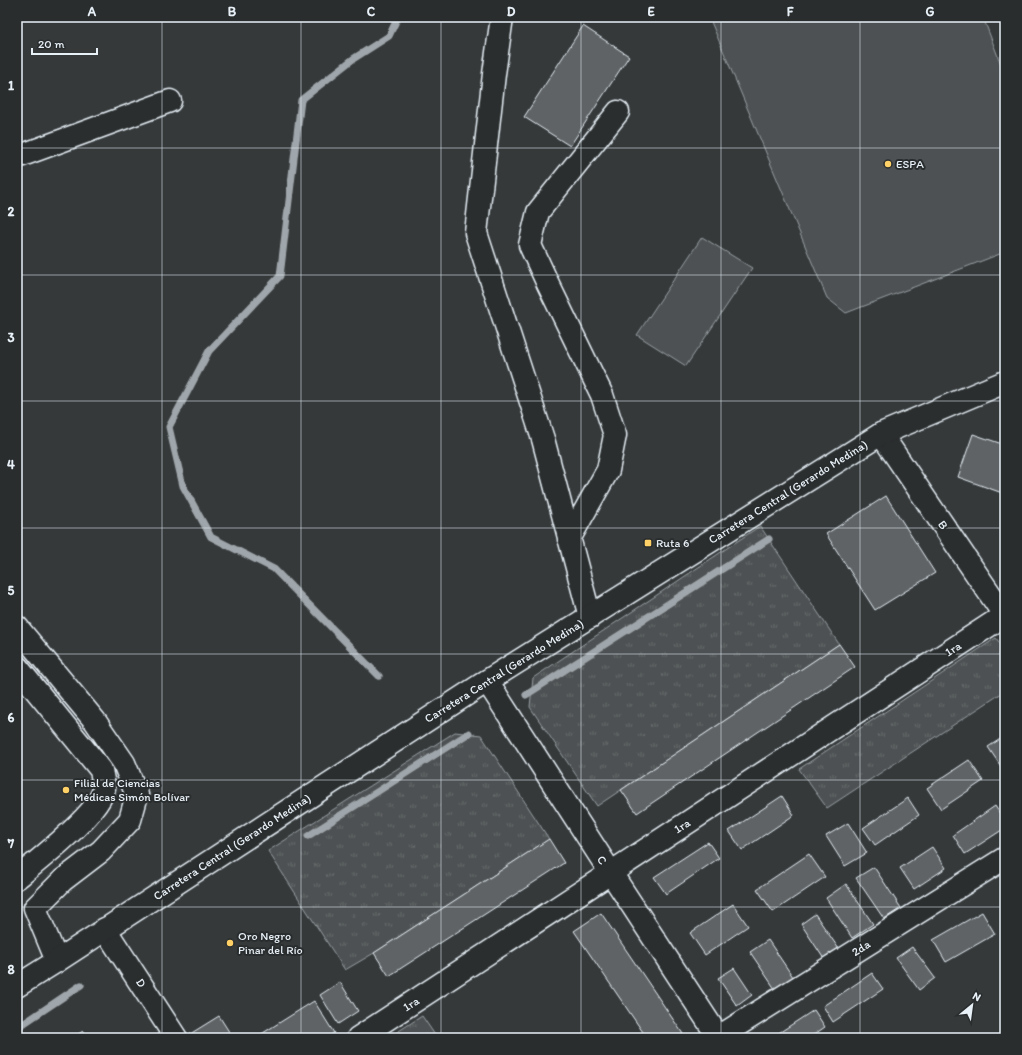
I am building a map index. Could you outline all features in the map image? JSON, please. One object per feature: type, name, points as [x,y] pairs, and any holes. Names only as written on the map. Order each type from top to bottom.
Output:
[{"type":"street","points":[[502,17],[476,233],[543,439],[590,617]]},
{"type":"street","points":[[17,157],[170,101]]},
{"type":"street","points":[[569,539],[608,470],[615,435],[602,394],[530,245],[538,212],[618,112]]},
{"type":"street","name":"Carretera Central (Gerardo Medina)","points":[[17,986],[487,681],[880,434],[1005,382]]},
{"type":"street","name":"B","points":[[880,434],[1005,615]]},
{"type":"street","name":"1ra","points":[[358,1038],[1005,615]]},
{"type":"street","points":[[17,627],[95,721],[124,763],[138,795],[130,820],[101,851],[63,880],[35,908]]},
{"type":"street","points":[[17,667],[101,770],[104,789],[97,805],[63,841],[17,878],[35,908],[57,961]]},
{"type":"street","name":"C","points":[[487,681],[718,1038]]},
{"type":"street","name":"2da","points":[[718,1038],[1005,858]]},
{"type":"street","name":"D","points":[[105,929],[176,1038]]},
{"type":"green space","name":"ESPA","points":[[709,17],[983,17],[1005,75],[1005,252],[846,313],[827,298]]},
{"type":"green space","points":[[702,237],[752,268],[686,366],[637,335]]},
{"type":"green space","points":[[760,526],[839,644],[597,806],[530,707],[533,678]]},
{"type":"green space","points":[[996,638],[1005,650],[1005,691],[827,808],[799,769]]},
{"type":"green space","points":[[455,732],[481,735],[549,839],[374,953],[345,970],[268,851]]},
{"type":"green space","points":[[422,1016],[437,1038],[388,1038]]},
{"type":"building","points":[[583,26],[629,56],[570,146],[524,117]]},
{"type":"building","points":[[973,434],[1005,445],[1005,494],[958,477]]},
{"type":"building","points":[[886,496],[935,573],[875,610],[826,534]]},
{"type":"building","points":[[839,644],[855,667],[637,813],[621,790]]},
{"type":"building","points":[[1005,736],[1005,765],[1002,768],[988,747]]},
{"type":"building","points":[[969,760],[983,781],[941,809],[927,788]]},
{"type":"building","points":[[782,796],[794,815],[742,850],[729,831]]},
{"type":"building","points":[[908,798],[919,815],[875,845],[863,828]]},
{"type":"building","points":[[995,806],[1005,821],[1005,828],[965,854],[953,835]]},
{"type":"building","points":[[848,823],[867,853],[845,866],[826,836]]},
{"type":"building","points":[[549,839],[564,863],[389,976],[374,953]]},
{"type":"building","points":[[708,842],[719,858],[666,894],[654,877]]},
{"type":"building","points":[[932,847],[946,868],[914,889],[900,868]]},
{"type":"building","points":[[809,854],[825,877],[773,912],[757,889]]},
{"type":"building","points":[[874,867],[901,908],[884,919],[856,878]]},
{"type":"building","points":[[846,884],[873,924],[852,938],[826,898]]},
{"type":"building","points":[[733,904],[748,926],[705,955],[690,933]]},
{"type":"building","points":[[982,912],[995,934],[946,962],[933,940]]},
{"type":"building","points":[[601,913],[683,1034],[677,1038],[647,1038],[574,931]]},
{"type":"building","points":[[815,914],[841,952],[826,962],[801,924]]},
{"type":"building","points":[[768,940],[793,977],[775,989],[750,952]]},
{"type":"building","points":[[912,947],[935,978],[919,990],[896,958]]},
{"type":"building","points":[[734,968],[752,995],[737,1006],[718,978]]},
{"type":"building","points":[[872,973],[883,989],[833,1022],[823,1006]]},
{"type":"building","points":[[340,982],[358,1011],[338,1024],[320,995]]},
{"type":"building","points":[[314,1001],[334,1033],[325,1038],[255,1038]]},
{"type":"building","points":[[814,1010],[825,1027],[809,1038],[771,1038]]},
{"type":"building","points":[[219,1016],[233,1038],[193,1038],[190,1034]]},
{"type":"building","points":[[83,1031],[87,1038],[72,1038]]},
{"type":"waterway","points":[[379,676],[274,569],[211,537],[183,486],[169,427],[209,351],[280,276],[301,100],[353,59],[389,36],[398,17]]},
{"type":"waterway","points":[[526,695],[769,539]]},
{"type":"waterway","points":[[308,836],[469,733]]},
{"type":"waterway","points":[[17,1028],[81,985]]},
{"type":"place","name":"ESPA","points":[[888,164]]},
{"type":"place","name":"Ruta 6","points":[[648,543]]},
{"type":"place","name":"Filial de Ciencias Médicas Simón Bolívar","points":[[66,790]]},
{"type":"place","name":"Oro Negro Pinar del Río","points":[[230,943]]}]
